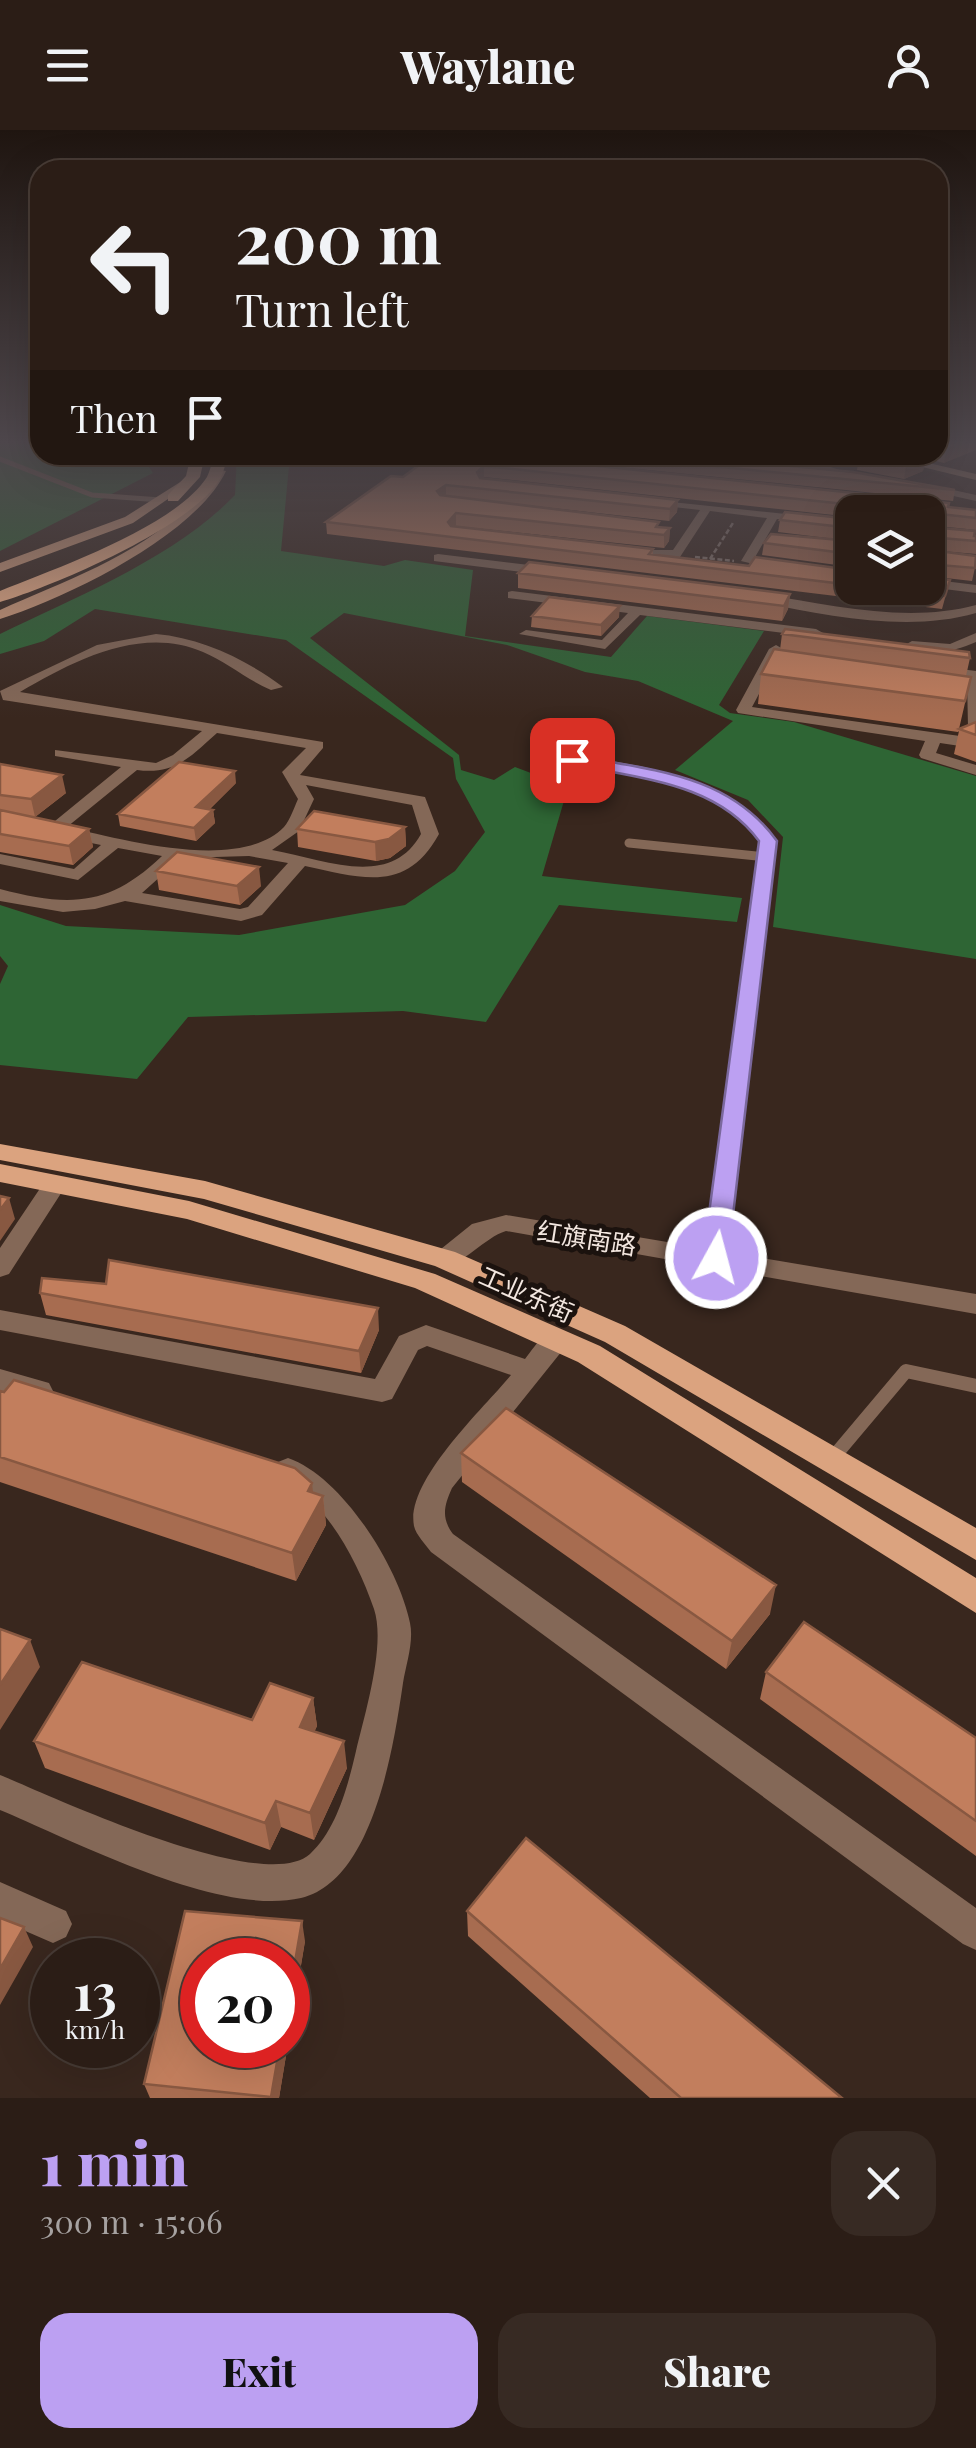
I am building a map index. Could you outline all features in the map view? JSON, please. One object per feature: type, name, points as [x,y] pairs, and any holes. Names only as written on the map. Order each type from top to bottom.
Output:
[{"type":"highway","points":[[0,585],[114,535]]},
{"type":"highway","points":[[0,596],[139,535]]},
{"type":"main road","points":[[0,568],[93,535]]},
{"type":"main road","points":[[0,615],[157,535]]},
{"type":"main road","name":"工业东街","points":[[0,1152],[204,1190],[445,1259],[615,1334],[976,1545]]},
{"type":"main road","name":"工业东街","points":[[0,1173],[189,1210],[425,1281],[589,1354],[976,1597]]},
{"type":"street","points":[[617,551],[674,554],[689,535]]},
{"type":"street","points":[[762,535],[747,561],[788,568]]},
{"type":"street","points":[[760,538],[779,540]]},
{"type":"street","points":[[438,558],[562,573]]},
{"type":"street","points":[[945,585],[976,589]]},
{"type":"street","points":[[512,595],[840,636]]},
{"type":"street","points":[[736,595],[929,618],[976,610]]},
{"type":"street","points":[[526,634],[604,645],[637,611]]},
{"type":"street","points":[[866,628],[875,613]]},
{"type":"street","points":[[3,696],[74,659],[140,639],[158,638],[206,648],[260,682],[276,686]]},
{"type":"street","points":[[898,644],[952,648],[976,638]]},
{"type":"street","points":[[792,652],[774,649],[743,710],[934,738],[960,741],[976,737]]},
{"type":"street","points":[[920,668],[974,675],[976,728]]},
{"type":"street","points":[[764,669],[783,672]]},
{"type":"street","points":[[954,694],[973,697]]},
{"type":"street","points":[[3,696],[318,744],[290,772],[300,786],[304,807],[285,834],[255,852]]},
{"type":"street","points":[[60,753],[148,769],[170,764],[214,728]]},
{"type":"street","points":[[934,738],[927,755],[976,770]]},
{"type":"street","points":[[132,766],[46,828],[176,853],[210,856],[255,852],[389,873],[406,868],[430,834],[419,801],[292,778]]},
{"type":"street","points":[[0,859],[78,875],[116,842]]},
{"type":"street","points":[[124,895],[176,853]]},
{"type":"street","points":[[0,894],[34,903],[72,906],[124,895],[241,915],[255,910],[300,860]]},
{"type":"street","points":[[0,1267],[56,1184]]},
{"type":"street","name":"红旗南路","points":[[445,1259],[481,1230],[506,1223],[976,1304]]},
{"type":"street","points":[[0,1320],[382,1391],[408,1343],[416,1336],[436,1337],[530,1372]]},
{"type":"street","points":[[557,1340],[440,1481],[430,1503],[429,1526],[442,1543],[976,1931]]},
{"type":"street","points":[[0,1380],[70,1400]]},
{"type":"street","points":[[0,1792],[203,1872],[260,1884],[305,1879],[331,1858],[352,1818],[375,1758],[395,1626],[384,1594],[331,1502],[290,1471],[254,1455]]},
{"type":"street","points":[[0,1900],[52,1924]]},
{"type":"lane","points":[[572,760],[670,776],[727,800],[749,816],[768,841],[716,1258]]},
{"type":"lane","points":[[628,843],[766,857]]},
{"type":"lane","points":[[830,1460],[906,1372],[976,1386]]},
{"type":"path","points":[[710,558],[726,535]]},
{"type":"path","points":[[674,554],[752,563]]},
{"type":"green space","points":[[0,535],[32,535],[0,551]]},
{"type":"green space","points":[[188,535],[283,535],[281,551],[384,566],[405,560],[473,570],[465,636],[611,657],[647,616],[764,631],[719,705],[730,713],[794,722],[976,776],[976,959],[773,927],[783,837],[748,800],[675,770],[733,721],[638,681],[585,672],[507,645],[344,613],[310,638],[459,755],[461,770],[494,780],[515,767],[568,787],[542,876],[742,898],[737,922],[559,905],[486,1022],[403,1011],[188,1017],[137,1079],[0,1065],[0,984],[8,966],[0,956],[0,905],[66,926],[239,935],[405,905],[455,871],[485,832],[456,779],[453,758],[286,640],[95,609],[44,641],[0,654],[0,634],[124,574]]},
{"type":"building","points":[[433,535],[529,535],[653,549],[649,554],[749,566],[755,557],[835,568],[835,583]]},
{"type":"building","points":[[770,535],[835,540],[835,552],[764,543]]},
{"type":"building","points":[[945,535],[974,535],[976,541],[945,538]]},
{"type":"building","points":[[945,552],[976,556],[975,568],[945,565]]},
{"type":"building","points":[[529,562],[790,594],[784,606],[518,573]]},
{"type":"building","points":[[549,597],[620,606],[601,625],[532,616]]},
{"type":"building","points":[[785,629],[969,652],[970,658],[782,634]]},
{"type":"building","points":[[774,649],[971,677],[965,701],[761,674]]},
{"type":"building","points":[[976,722],[976,735],[959,729]]},
{"type":"building","points":[[179,762],[235,771],[196,807],[213,810],[194,828],[118,814]]},
{"type":"building","points":[[0,764],[62,775],[31,799],[0,795]]},
{"type":"building","points":[[0,810],[89,829],[69,846],[0,834]]},
{"type":"building","points":[[314,811],[405,827],[389,839],[375,842],[297,829]]},
{"type":"building","points":[[177,852],[259,867],[237,886],[156,871]]},
{"type":"building","points":[[0,1196],[9,1198],[0,1210]]},
{"type":"building","points":[[109,1260],[378,1308],[359,1351],[40,1293],[42,1278],[106,1284]]},
{"type":"building","points":[[14,1380],[295,1468],[312,1483],[308,1491],[323,1496],[292,1553],[0,1457],[0,1391],[4,1392]]},
{"type":"building","points":[[506,1408],[776,1585],[732,1641],[461,1453]]},
{"type":"building","points":[[804,1622],[976,1738],[976,1821],[766,1672]]},
{"type":"building","points":[[0,1629],[30,1640],[0,1685]]},
{"type":"building","points":[[82,1662],[252,1720],[270,1683],[313,1698],[300,1727],[344,1741],[310,1813],[276,1801],[265,1823],[34,1741]]},
{"type":"building","points":[[526,1838],[842,2098],[681,2098],[467,1911]]},
{"type":"building","points":[[185,1911],[302,1921],[299,1938],[180,1938],[180,2068],[276,2068],[271,2097],[144,2084],[148,2068],[160,2068],[160,2016]]},
{"type":"building","points":[[0,1918],[24,1927],[0,1969]]},
{"type":"route","points":[[572,760],[670,776],[694,784],[749,816],[768,841],[716,1258]]}]
